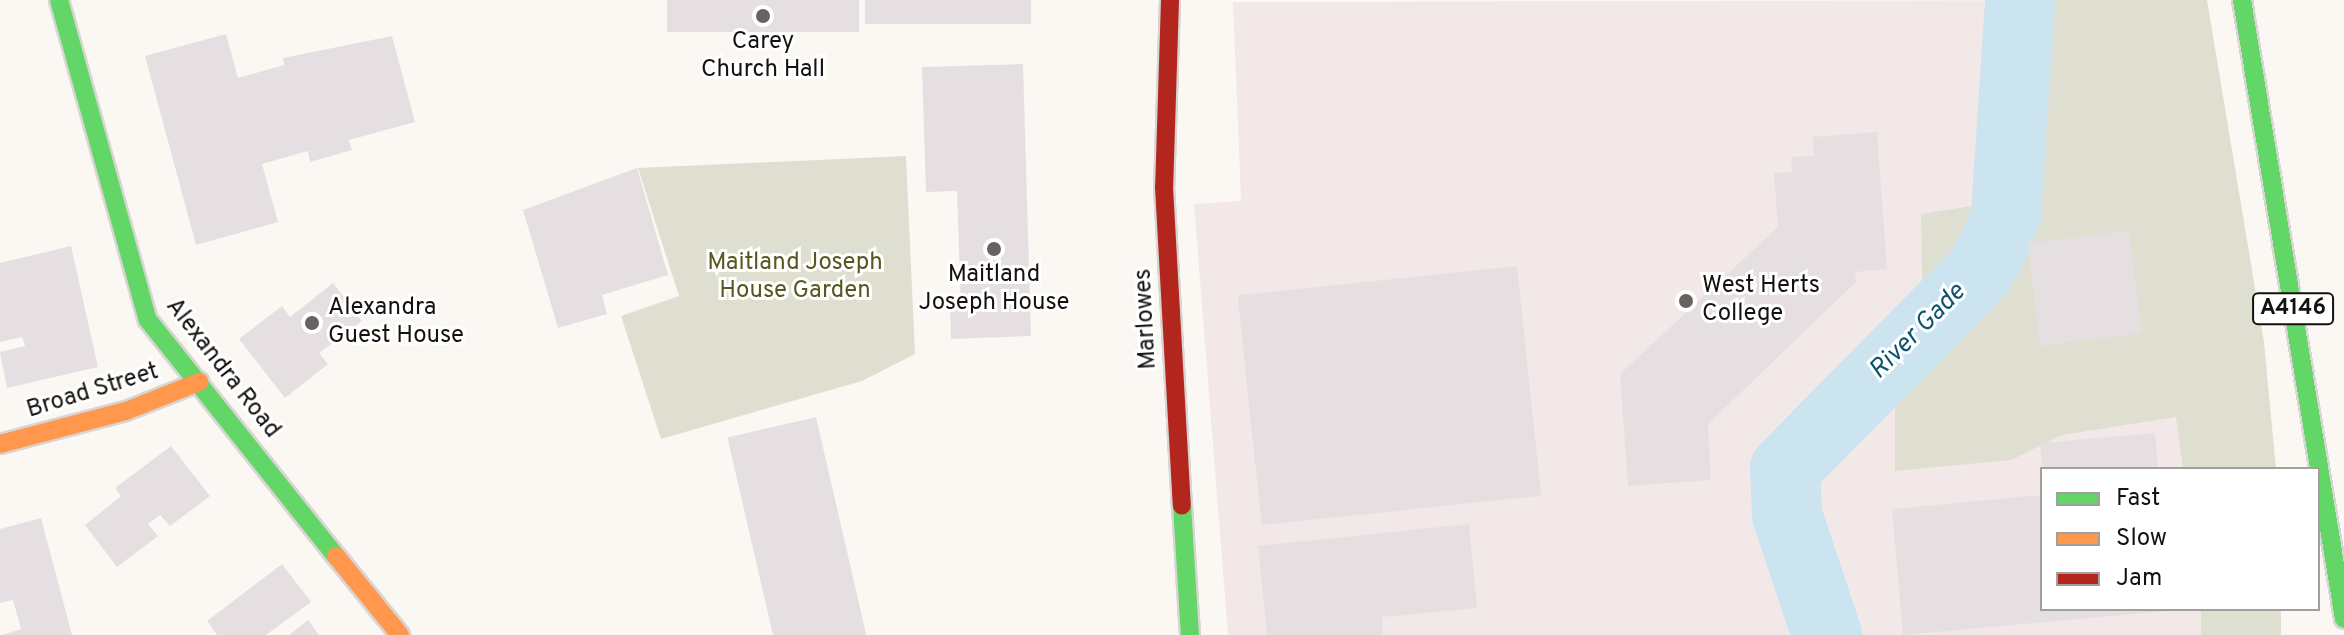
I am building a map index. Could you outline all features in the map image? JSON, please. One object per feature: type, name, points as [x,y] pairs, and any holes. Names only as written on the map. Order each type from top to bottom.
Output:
[{"type":"street","name":"Alexandra Road","points":[[59,0],[148,320],[400,635]]},
{"type":"street","name":"Marlowes","points":[[1170,0],[1164,187],[1190,635]]},
{"type":"street","name":"A4146","points":[[2242,0],[2319,467]]},
{"type":"street","name":"Broad Street","points":[[0,444],[126,411],[199,382]]},
{"type":"street","name":"A4146","points":[[2320,473],[2344,619]]},
{"type":"shaded area","name":"West Herts College","points":[[2133,0],[2195,467],[2040,467],[2040,611],[2213,611],[2213,635],[1228,635],[1194,204],[1241,201],[1233,2]]},
{"type":"green space","points":[[1998,0],[2207,0],[2264,342],[2276,467],[2183,467],[2176,417],[2062,435],[2011,460],[1895,471],[1895,407],[1924,372],[1921,214],[1985,204]]},
{"type":"green space","name":"Maitland Joseph House Garden","points":[[906,156],[915,354],[862,381],[661,439],[621,316],[679,296],[638,168]]},
{"type":"green space","points":[[2201,611],[2281,611],[2281,635],[2201,635]]},
{"type":"building","name":"Carey Church Hall","points":[[667,0],[859,0],[859,32],[667,32]]},
{"type":"building","points":[[865,0],[1031,0],[1031,24],[865,24]]},
{"type":"building","points":[[226,34],[238,78],[284,65],[283,58],[392,36],[415,122],[349,140],[352,150],[310,162],[308,151],[262,164],[278,222],[196,245],[145,56]]},
{"type":"building","name":"Maitland Joseph House","points":[[1023,64],[1031,336],[951,339],[950,307],[961,307],[957,191],[926,192],[922,67]]},
{"type":"building","points":[[1877,132],[1887,269],[1855,272],[1856,282],[1708,424],[1711,480],[1628,486],[1620,374],[1778,227],[1774,173],[1792,172],[1791,157],[1814,156],[1813,137]]},
{"type":"building","points":[[637,168],[668,275],[602,295],[607,314],[558,328],[523,210]]},
{"type":"building","points":[[2129,231],[2142,333],[2040,346],[2028,243]]},
{"type":"building","points":[[71,246],[98,367],[7,388],[0,352],[25,346],[22,337],[0,342],[0,263]]},
{"type":"building","points":[[1517,266],[1541,496],[1262,525],[1238,295]]},
{"type":"building","points":[[333,283],[362,321],[319,353],[328,364],[285,398],[239,339],[282,306],[290,317]]},
{"type":"building","points":[[816,417],[866,635],[773,635],[727,437]]},
{"type":"building","points":[[2155,433],[2158,467],[2042,467],[2040,443]]},
{"type":"building","points":[[171,446],[210,496],[170,526],[160,515],[148,524],[158,536],[117,567],[85,525],[121,496],[115,488]]},
{"type":"building","points":[[2040,495],[2040,611],[2166,611],[1903,635],[1892,509]]},
{"type":"building","points":[[41,518],[72,635],[2,635],[21,629],[13,600],[0,603],[0,529]]},
{"type":"building","points":[[1469,524],[1477,608],[1382,617],[1383,635],[1267,635],[1258,546]]},
{"type":"building","points":[[282,564],[311,602],[266,635],[217,635],[207,621]]},
{"type":"building","points":[[308,620],[319,635],[289,635]]},
{"type":"waterway","name":"River Gade","points":[[1827,635],[1787,515],[1785,469],[1979,272],[1996,242],[2006,213],[2020,0]]},
{"type":"traffic: fast","points":[[59,0],[148,320],[336,556]]},
{"type":"traffic: fast","points":[[2242,0],[2319,467]]},
{"type":"traffic: fast","points":[[2320,473],[2344,619]]},
{"type":"traffic: fast","points":[[1182,505],[1190,635]]},
{"type":"traffic: slow","points":[[0,444],[126,411],[199,382]]},
{"type":"traffic: slow","points":[[336,556],[400,635]]},
{"type":"traffic: jam","points":[[1170,0],[1164,187],[1182,505]]},
{"type":"place","name":"Carey Church Hall","points":[[763,16]]},
{"type":"place","name":"Maitland Joseph House","points":[[994,249]]},
{"type":"place","name":"West Herts College","points":[[1686,301]]},
{"type":"place","name":"Alexandra Guest House","points":[[312,323]]}]
